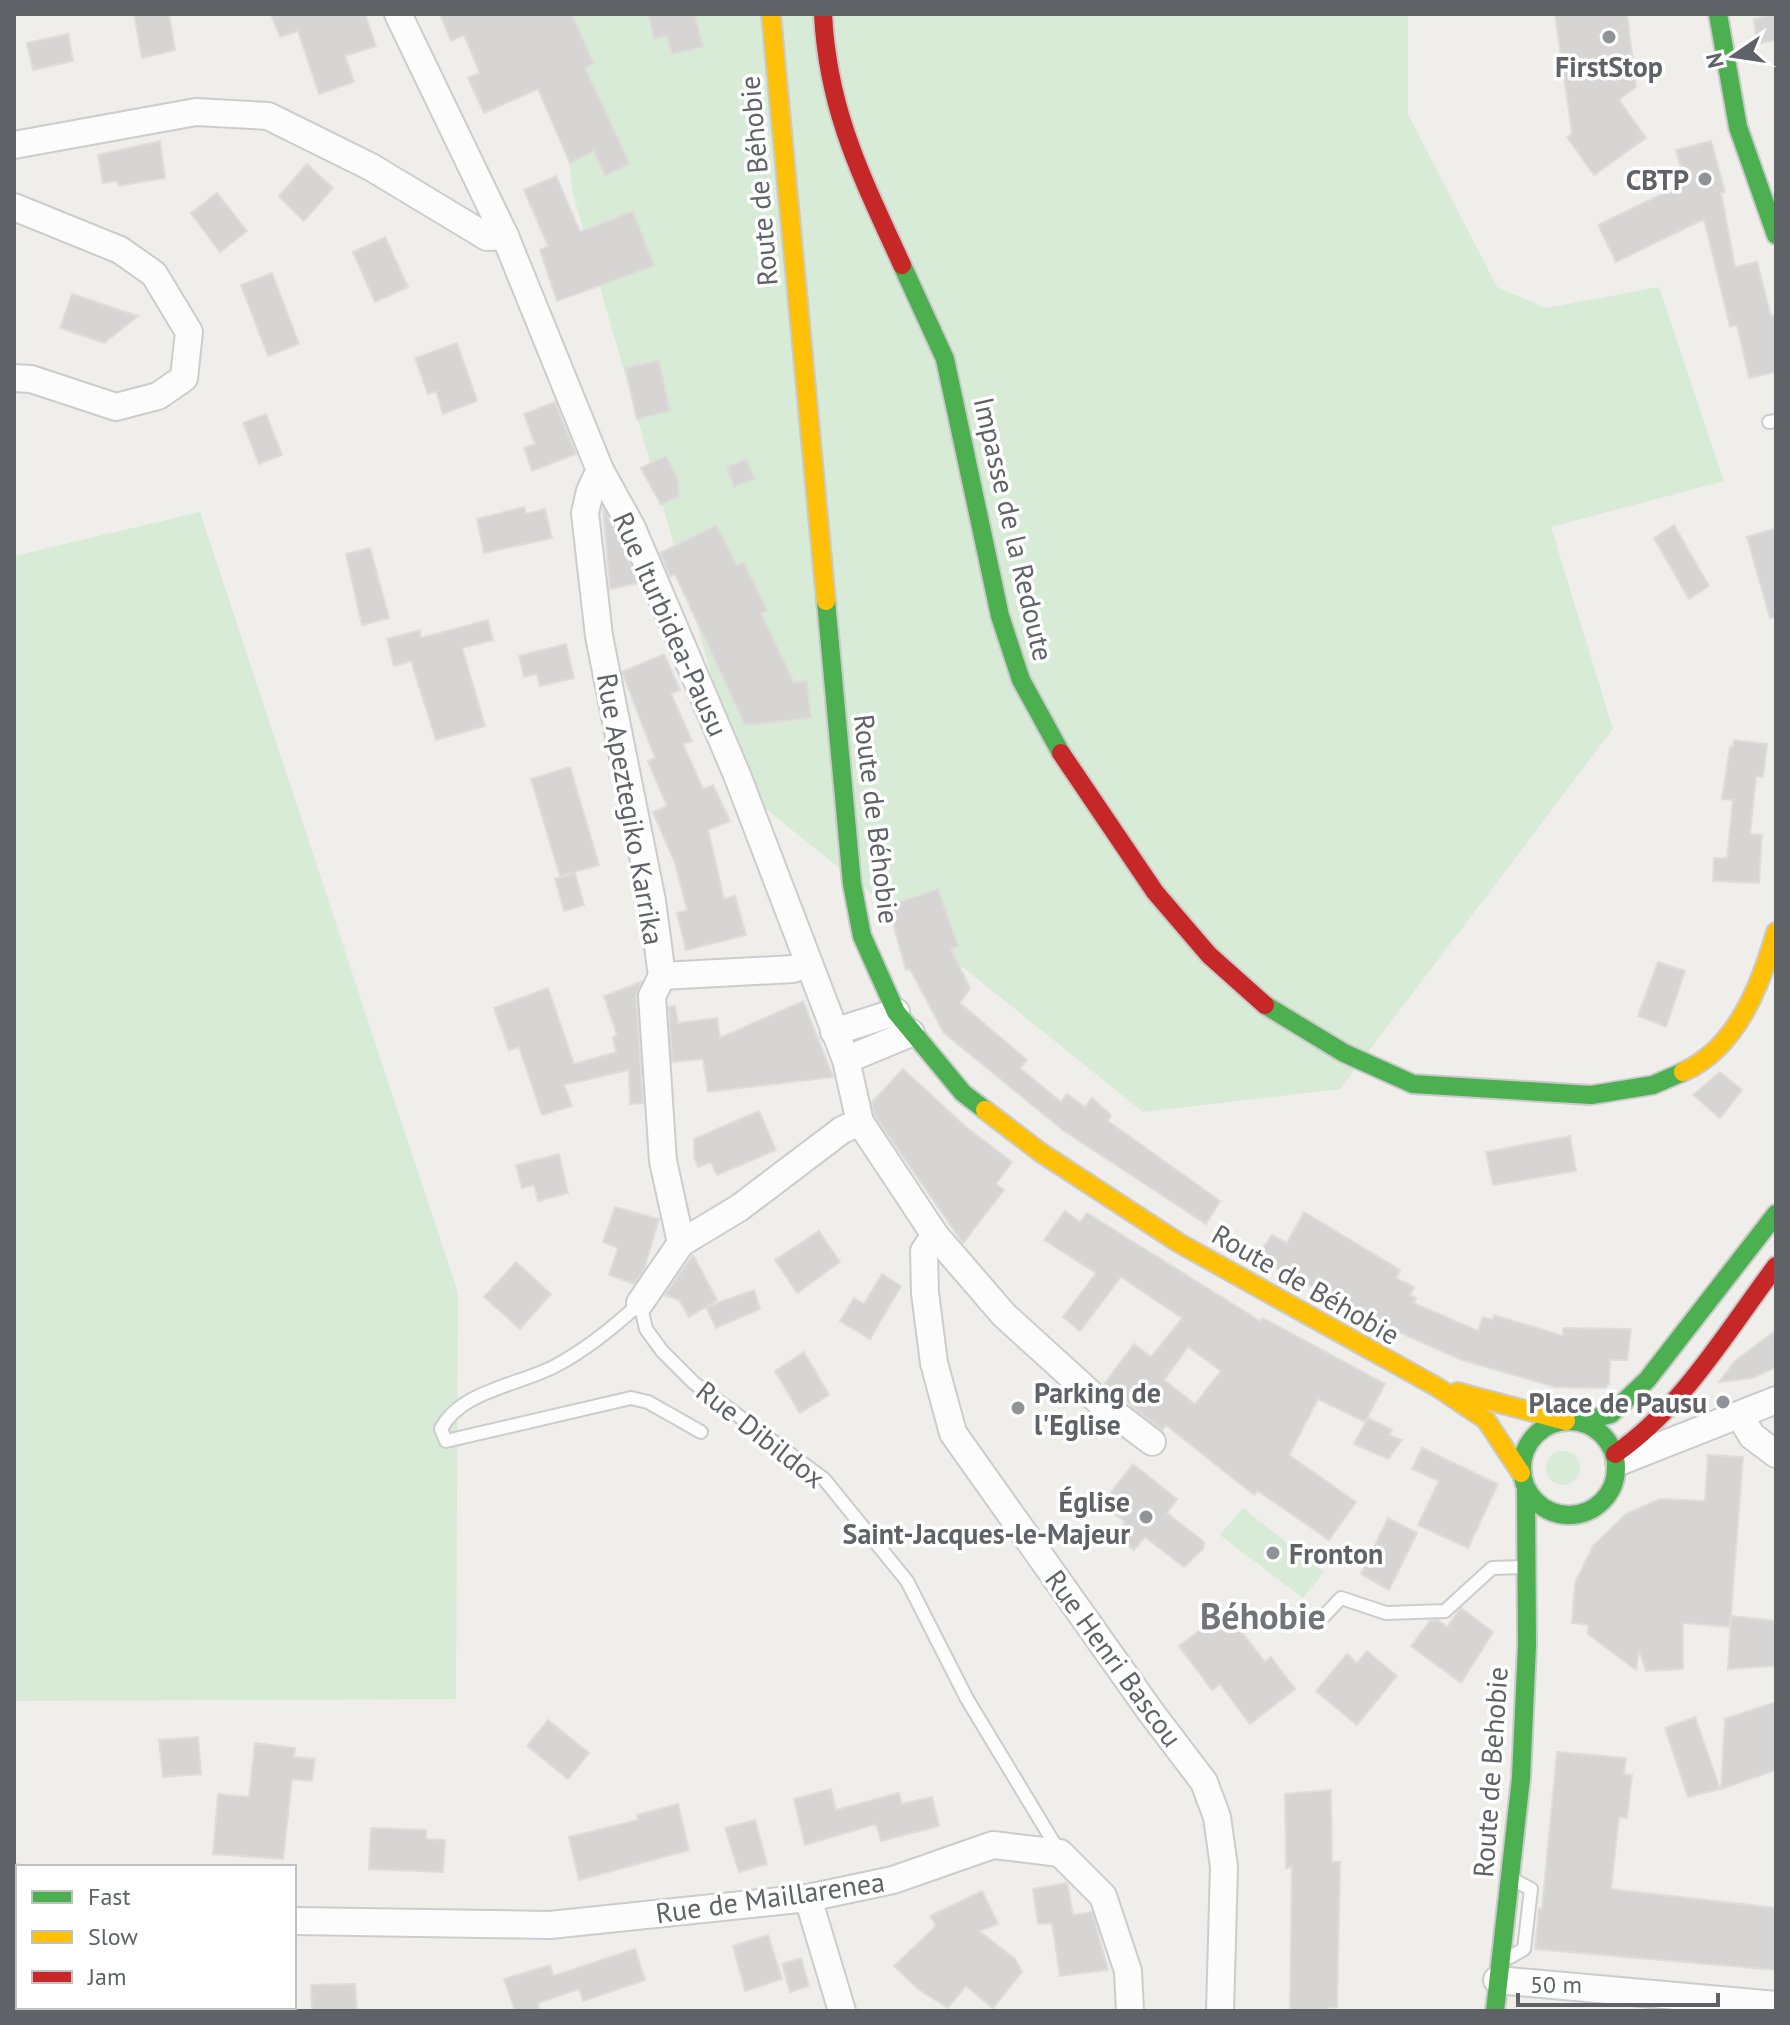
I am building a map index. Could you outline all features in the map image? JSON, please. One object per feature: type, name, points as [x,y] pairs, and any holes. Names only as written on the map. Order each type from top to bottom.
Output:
[{"type":"main road","name":"Route de Béhobie","points":[[771,14],[852,884],[862,936],[903,1023],[963,1093],[1040,1152],[1179,1243],[1437,1387],[1486,1420],[1524,1482]]},
{"type":"main road","name":"Impasse de la Redoute","points":[[823,14],[825,56],[846,143],[945,359],[1000,616],[1021,680],[1051,738],[1155,892],[1209,955],[1268,1007],[1344,1053],[1413,1084],[1591,1095],[1653,1085],[1696,1066],[1732,1031],[1762,982],[1776,932]]},
{"type":"main road","points":[[1718,14],[1724,76],[1739,140],[1776,235]]},
{"type":"main road","points":[[1585,1513],[1558,1515],[1545,1510],[1524,1482],[1528,1444],[1538,1432],[1611,1414],[1647,1380],[1776,1214]]},
{"type":"main road","points":[[1615,1458],[1633,1445],[1696,1372],[1776,1266]]},
{"type":"main road","name":"Route de Béhobie","points":[[1437,1387],[1573,1421]]},
{"type":"main road","points":[[1528,1567],[1554,1539],[1609,1494],[1615,1480],[1615,1458],[1604,1436],[1573,1421]]},
{"type":"main road","name":"Route de Behobie","points":[[1495,2011],[1521,1778],[1528,1567],[1524,1482]]},
{"type":"street","name":"Rue Iturbidea-Pausu","points":[[398,14],[505,236],[600,470],[632,528],[737,775],[846,1060],[851,1126],[935,1235],[1004,1315],[1102,1404],[1152,1442]]},
{"type":"street","points":[[14,145],[196,112],[268,116],[371,167],[487,237],[505,236]]},
{"type":"street","points":[[14,207],[120,250],[154,274],[189,332],[184,378],[158,396],[130,404],[116,407],[31,379],[14,378]]},
{"type":"street","name":"Rue Apeztegiko Karrika","points":[[600,470],[590,491],[585,513],[599,636],[652,901],[662,976],[652,996],[663,1161],[681,1243]]},
{"type":"street","points":[[662,976],[793,969],[808,964]]},
{"type":"street","points":[[834,1032],[903,1023]]},
{"type":"street","points":[[846,1060],[903,1023]]},
{"type":"street","points":[[640,1303],[681,1243],[739,1208],[851,1126]]},
{"type":"street","name":"Rue Henri Bascou","points":[[935,1235],[924,1251],[925,1293],[934,1363],[953,1433],[1204,1782],[1217,1817],[1224,1867],[1220,2011]]},
{"type":"street","points":[[1615,1458],[1740,1416],[1776,1400]]},
{"type":"street","points":[[1740,1416],[1752,1436],[1776,1454]]},
{"type":"street","name":"Rue de Maillarenea","points":[[296,1921],[550,1925],[808,1898],[893,1880],[993,1845],[1060,1853]]},
{"type":"street","points":[[1060,1853],[1103,1896],[1128,1971],[1130,2011]]},
{"type":"street","points":[[808,1898],[842,2011]]},
{"type":"street","points":[[1499,1971],[1723,2006],[1776,2005]]},
{"type":"lane","points":[[640,1303],[613,1328],[555,1367],[522,1378],[449,1413],[441,1429],[446,1441],[631,1398],[648,1402],[701,1432]]},
{"type":"lane","name":"Rue Dibildox","points":[[640,1303],[646,1329],[662,1351],[694,1383],[824,1479],[907,1581],[967,1699],[1060,1853]]},
{"type":"lane","points":[[1324,1616],[1341,1598],[1386,1613],[1445,1611],[1492,1568],[1528,1567]]},
{"type":"green space","points":[[556,14],[1408,14],[1408,114],[1497,287],[1546,308],[1659,287],[1724,481],[1551,527],[1613,729],[1340,1089],[1143,1112],[745,792],[572,190]]},
{"type":"green space","points":[[200,512],[458,1293],[456,1699],[14,1701],[14,556]]},
{"type":"green space","points":[[1563,1451],[1575,1456],[1580,1468],[1575,1480],[1563,1485],[1551,1480],[1546,1468],[1551,1456]]},
{"type":"green space","name":"Fronton","points":[[1243,1508],[1324,1572],[1303,1598],[1220,1535]]},
{"type":"building","points":[[134,14],[169,14],[175,50],[142,58]]},
{"type":"building","points":[[271,14],[365,14],[376,46],[345,56],[354,82],[319,94],[298,31],[280,37]]},
{"type":"building","points":[[440,14],[572,14],[594,64],[585,68],[630,164],[605,176],[594,151],[570,163],[538,89],[484,113],[468,78],[480,73],[464,35],[451,41]]},
{"type":"building","points":[[648,14],[695,14],[703,47],[672,54],[667,36],[654,39]]},
{"type":"building","points":[[1555,14],[1627,14],[1636,87],[1619,100],[1646,138],[1594,175],[1567,137],[1572,133]]},
{"type":"building","points":[[1776,14],[1776,40],[1757,44],[1754,19]]},
{"type":"building","points":[[68,34],[73,61],[33,70],[27,43]]},
{"type":"building","points":[[160,141],[165,178],[119,186],[117,181],[103,183],[98,155]]},
{"type":"building","points":[[1711,141],[1725,192],[1721,193],[1735,267],[1757,262],[1771,316],[1776,315],[1776,372],[1749,378],[1737,325],[1730,327],[1704,219],[1616,262],[1598,225],[1685,183],[1676,150]]},
{"type":"building","points":[[307,164],[333,188],[304,221],[279,196]]},
{"type":"building","points":[[556,176],[580,232],[633,211],[654,266],[557,301],[540,250],[548,246],[524,190]]},
{"type":"building","points":[[217,193],[247,231],[220,252],[191,213]]},
{"type":"building","points":[[385,237],[408,287],[375,302],[353,252]]},
{"type":"building","points":[[272,273],[299,344],[268,356],[241,285]]},
{"type":"building","points":[[72,294],[138,316],[104,343],[60,328]]},
{"type":"building","points":[[457,343],[477,401],[443,414],[436,391],[428,394],[415,358]]},
{"type":"building","points":[[659,360],[670,411],[637,419],[625,368]]},
{"type":"building","points":[[555,402],[576,454],[532,471],[524,448],[535,444],[524,414]]},
{"type":"building","points":[[266,414],[282,455],[259,464],[243,423]]},
{"type":"building","points":[[666,456],[678,480],[679,496],[661,505],[641,468]]},
{"type":"building","points":[[746,459],[755,479],[734,487],[727,467]]},
{"type":"building","points":[[524,507],[526,514],[545,509],[552,538],[484,553],[477,519]]},
{"type":"building","points":[[603,508],[618,535],[638,583],[610,589]]},
{"type":"building","points":[[716,525],[737,565],[744,562],[767,611],[761,614],[794,682],[807,681],[811,718],[745,725],[675,574],[670,576],[660,553]]},
{"type":"building","points":[[1674,525],[1709,586],[1689,599],[1654,538]]},
{"type":"building","points":[[1776,528],[1776,617],[1770,618],[1747,537]]},
{"type":"building","points":[[370,548],[389,618],[362,625],[346,554]]},
{"type":"building","points":[[488,620],[493,640],[462,648],[485,726],[436,740],[411,661],[394,666],[387,639],[420,630],[421,638]]},
{"type":"building","points":[[566,644],[574,678],[540,686],[537,674],[524,677],[519,656]]},
{"type":"building","points":[[664,654],[680,690],[671,694],[692,741],[683,744],[703,789],[713,785],[730,821],[708,830],[724,899],[735,896],[746,935],[686,950],[677,913],[687,910],[675,863],[653,812],[667,806],[648,761],[655,758],[622,672]]},
{"type":"building","points":[[1734,740],[1767,744],[1763,777],[1756,776],[1750,834],[1762,835],[1759,883],[1713,881],[1714,858],[1727,858],[1733,800],[1722,799],[1730,747],[1733,747]]},
{"type":"building","points":[[570,767],[599,865],[560,876],[531,779]]},
{"type":"building","points":[[575,873],[584,905],[564,911],[555,879]]},
{"type":"building","points":[[938,889],[958,946],[951,949],[970,988],[960,1003],[1027,1060],[1020,1068],[1061,1102],[1067,1094],[1085,1107],[1092,1098],[1111,1115],[1108,1121],[1220,1201],[1206,1224],[1064,1131],[944,1033],[910,969],[906,970],[888,906]]},
{"type":"building","points":[[1658,962],[1685,971],[1666,1027],[1638,1016]]},
{"type":"building","points":[[641,982],[636,997],[643,1103],[630,1104],[629,1070],[564,1085],[572,1106],[542,1115],[519,1047],[509,1050],[494,1008],[548,988],[574,1064],[616,1052],[613,1037],[617,1035],[604,996]]},
{"type":"building","points":[[803,1001],[833,1077],[708,1092],[703,1059],[672,1062],[669,1007],[675,1006],[678,1023],[717,1018],[720,1038]]},
{"type":"building","points":[[903,1069],[966,1127],[1012,1162],[996,1184],[1004,1190],[963,1243],[875,1116],[872,1102]]},
{"type":"building","points":[[1720,1072],[1742,1090],[1720,1118],[1693,1095]]},
{"type":"building","points":[[759,1111],[776,1150],[717,1175],[711,1162],[698,1167],[694,1157],[694,1139]]},
{"type":"building","points":[[1570,1136],[1576,1171],[1493,1185],[1486,1152]]},
{"type":"building","points":[[559,1154],[568,1193],[538,1201],[534,1185],[522,1188],[516,1165]]},
{"type":"building","points":[[615,1207],[659,1219],[644,1269],[634,1284],[609,1275],[618,1248],[603,1242]]},
{"type":"building","points":[[1065,1211],[1080,1222],[1087,1213],[1260,1321],[1263,1318],[1385,1384],[1365,1422],[1318,1399],[1289,1455],[1356,1502],[1329,1540],[1258,1491],[1254,1495],[1166,1425],[1162,1430],[1104,1384],[1134,1344],[1151,1357],[1182,1318],[1121,1277],[1080,1331],[1063,1317],[1096,1273],[1044,1240]],"holes":[[[1188,1347],[1221,1371],[1195,1404],[1164,1380]]]},
{"type":"building","points":[[1304,1212],[1400,1270],[1396,1278],[1414,1287],[1410,1295],[1416,1298],[1414,1303],[1478,1331],[1483,1317],[1493,1320],[1494,1315],[1563,1336],[1563,1328],[1631,1329],[1627,1360],[1610,1360],[1609,1384],[1605,1388],[1555,1387],[1462,1360],[1394,1330],[1256,1257],[1272,1235],[1287,1243]]},
{"type":"building","points":[[819,1231],[840,1262],[797,1293],[775,1260]]},
{"type":"building","points":[[693,1255],[717,1300],[689,1317],[679,1300],[665,1295]]},
{"type":"building","points":[[516,1262],[551,1294],[520,1329],[484,1297]]},
{"type":"building","points":[[882,1274],[901,1286],[870,1339],[840,1321],[854,1298],[864,1304]]},
{"type":"building","points":[[754,1290],[760,1309],[716,1328],[706,1307]]},
{"type":"building","points":[[1776,1330],[1776,1367],[1753,1378],[1719,1382],[1735,1361]]},
{"type":"building","points":[[804,1352],[829,1395],[800,1413],[775,1371]]},
{"type":"building","points":[[1368,1418],[1392,1430],[1389,1435],[1402,1440],[1388,1459],[1354,1444]]},
{"type":"building","points":[[1422,1448],[1498,1484],[1468,1548],[1418,1525],[1439,1481],[1412,1469]]},
{"type":"building","points":[[1708,1455],[1743,1457],[1730,1627],[1683,1623],[1683,1669],[1646,1671],[1639,1650],[1636,1670],[1588,1634],[1588,1625],[1572,1623],[1575,1583],[1593,1546],[1626,1514],[1660,1499],[1705,1501]]},
{"type":"building","name":"Église Saint-Jacques-le-Majeur","points":[[1133,1464],[1177,1499],[1167,1513],[1204,1542],[1203,1549],[1184,1567],[1145,1537],[1134,1550],[1115,1535],[1125,1522],[1102,1504]]},
{"type":"building","points":[[1388,1518],[1417,1533],[1389,1590],[1361,1574]]},
{"type":"building","points":[[1461,1608],[1493,1632],[1461,1683],[1411,1646],[1430,1621],[1438,1620],[1447,1627]]},
{"type":"building","points":[[1731,1616],[1776,1621],[1776,1666],[1728,1669]]},
{"type":"building","points":[[1216,1618],[1222,1626],[1232,1619],[1265,1662],[1271,1657],[1295,1689],[1250,1724],[1220,1684],[1212,1690],[1179,1646]]},
{"type":"building","points":[[1367,1651],[1397,1676],[1357,1725],[1316,1691],[1347,1654],[1357,1663]]},
{"type":"building","points":[[1776,1702],[1776,1770],[1721,1789],[1725,1719]]},
{"type":"building","points":[[1695,1717],[1720,1789],[1688,1797],[1665,1728]]},
{"type":"building","points":[[548,1720],[589,1753],[568,1779],[527,1746]]},
{"type":"building","points":[[198,1737],[201,1774],[163,1777],[159,1740]]},
{"type":"building","points":[[255,1743],[295,1748],[294,1757],[315,1759],[312,1781],[292,1779],[283,1859],[213,1854],[218,1794],[249,1797]]},
{"type":"building","points":[[1557,1752],[1626,1758],[1624,1774],[1632,1775],[1627,1818],[1619,1817],[1611,1889],[1776,1908],[1776,1970],[1535,1949],[1539,1909],[1542,1909]]},
{"type":"building","points":[[831,1789],[836,1810],[899,1793],[902,1804],[932,1797],[939,1826],[881,1841],[876,1824],[805,1845],[794,1799]]},
{"type":"building","points":[[1331,1790],[1332,1862],[1340,1862],[1337,2007],[1327,2008],[1327,2011],[1290,2011],[1292,1867],[1286,1868],[1285,1794]]},
{"type":"building","points":[[678,1804],[689,1850],[579,1880],[569,1837],[638,1820],[637,1815]]},
{"type":"building","points":[[755,1820],[767,1864],[739,1872],[725,1828]]},
{"type":"building","points":[[371,1828],[426,1830],[426,1839],[445,1840],[443,1872],[369,1869]]},
{"type":"building","points":[[1067,1883],[1073,1915],[1092,1912],[1108,1970],[1060,1976],[1052,1923],[1038,1924],[1033,1889]]},
{"type":"building","points":[[982,1891],[998,1924],[979,1931],[1015,1959],[1022,1972],[993,2008],[966,1986],[948,2008],[918,1989],[894,1966],[936,1926],[930,1916]]},
{"type":"building","points":[[768,1935],[782,1979],[745,1991],[733,1946]]},
{"type":"building","points":[[635,1949],[645,1980],[583,2001],[579,1989],[538,2003],[540,2011],[515,2011],[504,1979],[550,1965],[553,1976]]},
{"type":"building","points":[[801,1958],[809,1986],[790,1992],[782,1964]]},
{"type":"building","points":[[355,1984],[357,2011],[312,2011],[311,1985]]},
{"type":"traffic: fast","points":[[1718,14],[1738,127],[1776,235]]},
{"type":"traffic: fast","points":[[902,265],[945,359],[1000,616],[1021,680],[1061,753]]},
{"type":"traffic: fast","points":[[826,601],[852,884],[862,936],[896,1012],[963,1093],[985,1110]]},
{"type":"traffic: fast","points":[[1265,1005],[1344,1053],[1413,1084],[1591,1095],[1653,1085],[1683,1072]]},
{"type":"traffic: fast","points":[[1580,1422],[1611,1414],[1647,1380],[1776,1214]]},
{"type":"traffic: fast","points":[[1560,1421],[1578,1421],[1603,1434],[1613,1450],[1616,1468],[1613,1486],[1603,1502],[1578,1515],[1560,1515],[1535,1502],[1522,1477],[1522,1459],[1535,1434],[1560,1421]]},
{"type":"traffic: fast","points":[[1495,2011],[1521,1778],[1527,1645],[1526,1491]]},
{"type":"traffic: slow","points":[[771,14],[826,601]]},
{"type":"traffic: slow","points":[[1683,1072],[1702,1061],[1732,1031],[1754,993],[1776,932]]},
{"type":"traffic: slow","points":[[985,1110],[1040,1152],[1179,1243],[1437,1387],[1486,1420],[1521,1473]]},
{"type":"traffic: slow","points":[[1457,1392],[1566,1421]]},
{"type":"traffic: jam","points":[[823,14],[832,82],[849,143],[902,265]]},
{"type":"traffic: jam","points":[[1061,753],[1155,892],[1209,955],[1265,1005]]},
{"type":"traffic: jam","points":[[1615,1454],[1662,1414],[1683,1391],[1776,1266]]},
{"type":"place","name":"FirstStop","points":[[1609,37]]},
{"type":"place","name":"CBTP","points":[[1705,179]]},
{"type":"place","name":"Place de Pausu","points":[[1723,1402]]},
{"type":"place","name":"Parking de l'Eglise","points":[[1018,1408]]},
{"type":"place","name":"Église Saint-Jacques-le-Majeur","points":[[1146,1517]]},
{"type":"place","name":"Fronton","points":[[1273,1553]]},
{"type":"district","name":"Béhobie","points":[[1263,1615]]}]
